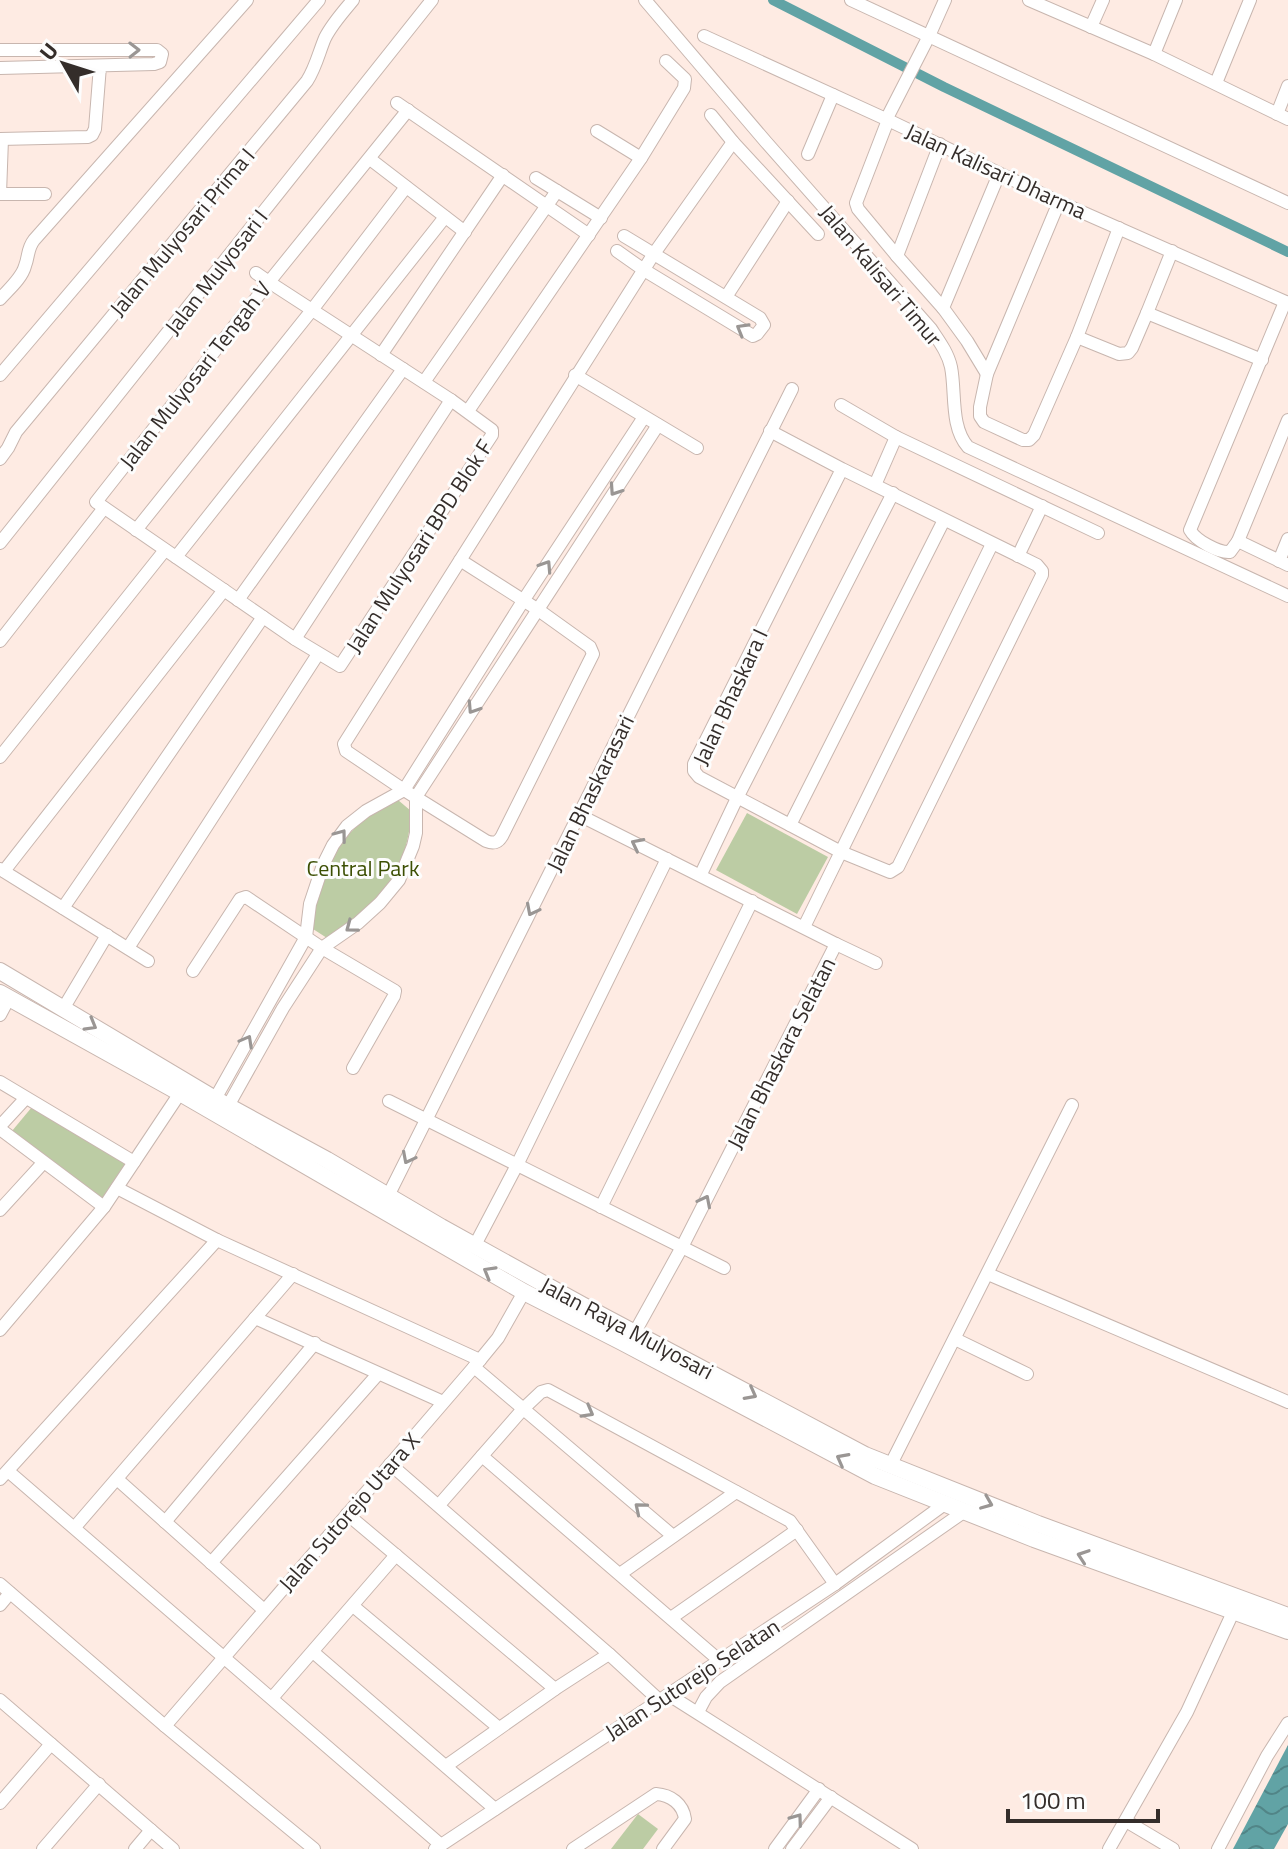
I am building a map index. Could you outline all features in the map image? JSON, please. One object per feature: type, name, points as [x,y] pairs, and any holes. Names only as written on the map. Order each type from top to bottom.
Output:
[{"type":"main road","name":"Jalan Raya Mulyosari","points":[[0,971],[35,1002],[180,1093],[438,1234],[475,1245],[635,1332],[678,1364]]},
{"type":"main road","name":"Jalan Raya Mulyosari","points":[[5,996],[63,1009],[388,1196],[524,1292],[678,1364],[875,1476],[965,1511],[1036,1531],[1288,1616]]},
{"type":"main road","name":"Jalan Raya Mulyosari","points":[[698,1375],[865,1455],[1036,1531],[1288,1631]]},
{"type":"street","points":[[0,299],[20,276],[34,240],[247,0]]},
{"type":"street","points":[[0,375],[319,0]]},
{"type":"street","name":"Jalan Mulyosari Prima I","points":[[0,459],[16,432],[307,81],[326,36],[353,0]]},
{"type":"street","name":"Jalan Mulyosari I","points":[[0,543],[432,0]]},
{"type":"street","name":"Jalan Kalisari Timur","points":[[645,0],[931,329],[947,354],[961,437],[968,447],[1288,596]]},
{"type":"street","points":[[660,18],[662,0]]},
{"type":"street","points":[[851,0],[1288,203]]},
{"type":"street","points":[[945,0],[893,105],[856,203],[943,308],[987,374]]},
{"type":"street","points":[[1029,0],[1154,54],[1282,117],[1288,86]]},
{"type":"street","points":[[1091,27],[1103,0]]},
{"type":"street","points":[[1154,54],[1176,0]]},
{"type":"street","points":[[1216,83],[1250,0]]},
{"type":"street","name":"Jalan Kalisari Dharma","points":[[704,36],[1059,202],[1286,303]]},
{"type":"street","points":[[0,50],[157,50],[162,54],[158,64],[0,68]]},
{"type":"street","points":[[256,273],[468,411],[601,218],[684,88],[686,81],[666,61]]},
{"type":"street","points":[[45,194],[0,194],[1,139],[92,135],[100,66]]},
{"type":"street","points":[[808,154],[833,95]]},
{"type":"street","name":"Jalan Mulyosari Tengah V","points":[[0,641],[104,508],[96,502],[97,499],[370,159],[402,106],[503,175]]},
{"type":"street","points":[[711,115],[818,234]]},
{"type":"street","points":[[597,131],[641,158]]},
{"type":"street","points":[[460,560],[590,647],[593,656],[496,843],[486,841],[404,790],[346,751],[344,744],[575,375],[653,255],[733,142]]},
{"type":"street","points":[[897,256],[940,144]]},
{"type":"street","points":[[370,159],[465,232]]},
{"type":"street","points":[[943,308],[999,174]]},
{"type":"street","points":[[381,355],[503,175],[589,235]]},
{"type":"street","points":[[536,178],[601,218]]},
{"type":"street","points":[[136,530],[406,187]]},
{"type":"street","points":[[424,382],[557,191]]},
{"type":"street","points":[[726,297],[788,201]]},
{"type":"street","points":[[1059,202],[987,374],[980,407],[981,420],[1023,440],[1029,440],[1034,435],[1077,337],[1119,228]]},
{"type":"street","points":[[0,757],[445,217]]},
{"type":"street","points":[[617,251],[753,336],[764,325],[763,321],[726,297],[624,236]]},
{"type":"street","points":[[1077,337],[1119,354],[1128,353],[1172,251]]},
{"type":"street","points":[[1286,303],[1191,528],[1194,537],[1226,553],[1232,551],[1288,420]]},
{"type":"street","points":[[1147,313],[1262,360]]},
{"type":"street","points":[[238,600],[403,369]]},
{"type":"street","points":[[575,375],[697,448]]},
{"type":"street","name":"Jalan Bhaskarasari","points":[[388,1196],[792,389]]},
{"type":"street","points":[[295,639],[451,400]]},
{"type":"street","points":[[841,405],[896,437],[1098,533]]},
{"type":"street","name":"Jalan Mulyosari BPD Blok F","points":[[104,508],[295,639],[341,666],[492,435],[491,428],[468,411]]},
{"type":"street","points":[[221,1102],[270,1000],[306,937],[310,904],[333,845],[347,826],[366,811],[404,790],[644,417]]},
{"type":"street","points":[[221,1102],[322,948],[358,923],[399,880],[416,833],[416,797],[658,425]]},
{"type":"street","points":[[770,431],[1018,556],[1042,506]]},
{"type":"street","points":[[875,485],[896,437]]},
{"type":"street","name":"Jalan Bhaskara I","points":[[842,469],[694,764],[697,776],[841,852],[889,872],[898,867],[1042,575],[1040,567],[1018,556]]},
{"type":"street","points":[[701,874],[893,493]]},
{"type":"street","points":[[790,825],[944,520]]},
{"type":"street","points":[[1238,541],[1283,563],[1288,539]]},
{"type":"street","points":[[804,927],[992,544]]},
{"type":"street","points":[[148,961],[2,870],[224,590]]},
{"type":"street","points":[[63,908],[263,617]]},
{"type":"street","points":[[128,948],[318,654]]},
{"type":"street","name":"Jalan Bhaskara Selatan","points":[[579,815],[836,944],[682,1247],[635,1332]]},
{"type":"street","points":[[475,1245],[667,859]]},
{"type":"street","points":[[193,971],[244,897],[396,992],[353,1068]]},
{"type":"street","points":[[601,1207],[752,901]]},
{"type":"street","points":[[63,1009],[107,935]]},
{"type":"street","points":[[836,944],[876,963]]},
{"type":"street","points":[[0,1015],[5,996]]},
{"type":"street","points":[[270,1000],[283,1008]]},
{"type":"street","points":[[0,1082],[134,1162]]},
{"type":"street","points":[[0,1330],[104,1207],[180,1093]]},
{"type":"street","points":[[25,1099],[0,1127],[104,1207]]},
{"type":"street","points":[[389,1101],[724,1268]]},
{"type":"street","points":[[891,1464],[1072,1105]]},
{"type":"street","points":[[0,1210],[43,1163]]},
{"type":"street","points":[[117,1188],[217,1240],[477,1364],[523,1409],[673,1536]]},
{"type":"street","points":[[217,1240],[4,1475],[75,1527],[438,1847]]},
{"type":"street","points":[[75,1527],[293,1274]]},
{"type":"street","points":[[988,1274],[1288,1402]]},
{"type":"street","name":"Jalan Sutorejo Utara X","points":[[165,1726],[477,1364],[498,1338],[524,1292]]},
{"type":"street","points":[[255,1318],[443,1402]]},
{"type":"street","points":[[955,1339],[1027,1374]]},
{"type":"street","points":[[165,1522],[315,1343]]},
{"type":"street","points":[[211,1563],[378,1374]]},
{"type":"street","points":[[439,1505],[523,1409],[541,1392],[548,1390],[790,1521],[835,1584]]},
{"type":"street","points":[[482,1456],[720,1661]]},
{"type":"street","points":[[390,1464],[609,1654],[664,1697],[698,1712],[912,1849]]},
{"type":"street","points":[[117,1479],[264,1610]]},
{"type":"street","points":[[620,1574],[736,1492]]},
{"type":"street","name":"Jalan Sutorejo Selatan","points":[[438,1847],[835,1584],[946,1503]]},
{"type":"street","points":[[698,1712],[706,1697],[720,1682],[965,1511]]},
{"type":"street","points":[[347,1514],[555,1689]]},
{"type":"street","points":[[671,1618],[797,1530]]},
{"type":"street","points":[[272,1698],[396,1555]]},
{"type":"street","points":[[0,1605],[5,1588],[309,1848]]},
{"type":"street","points":[[353,1606],[499,1728]]},
{"type":"street","points":[[1109,1849],[1187,1712],[1234,1610]]},
{"type":"street","points":[[313,1652],[495,1809]]},
{"type":"street","points":[[446,1766],[609,1654]]},
{"type":"street","points":[[1,1704],[173,1849]]},
{"type":"street","points":[[1218,1849],[1288,1723]]},
{"type":"street","points":[[0,1803],[51,1744]]},
{"type":"street","points":[[43,1849],[99,1784]]},
{"type":"street","points":[[775,1849],[819,1789]]},
{"type":"street","points":[[573,1849],[656,1794],[676,1801],[684,1811],[685,1819],[663,1849]]},
{"type":"street","points":[[792,1849],[831,1797]]},
{"type":"street","points":[[1126,1821],[1173,1849]]},
{"type":"street","points":[[135,1849],[151,1830]]},
{"type":"green space","name":"Central Park","points":[[398,800],[411,811],[407,841],[397,870],[371,906],[327,938],[313,929],[316,901],[331,861],[338,848],[361,823]]},
{"type":"green space","points":[[747,813],[828,857],[797,914],[716,870]]},
{"type":"green space","points":[[32,1107],[129,1164],[103,1203],[12,1131]]},
{"type":"green space","points":[[638,1814],[658,1829],[643,1849],[611,1849]]},
{"type":"water","points":[[1288,1745],[1288,1824],[1274,1849],[1233,1849]]},
{"type":"waterway","points":[[773,0],[944,87],[1288,252]]}]
